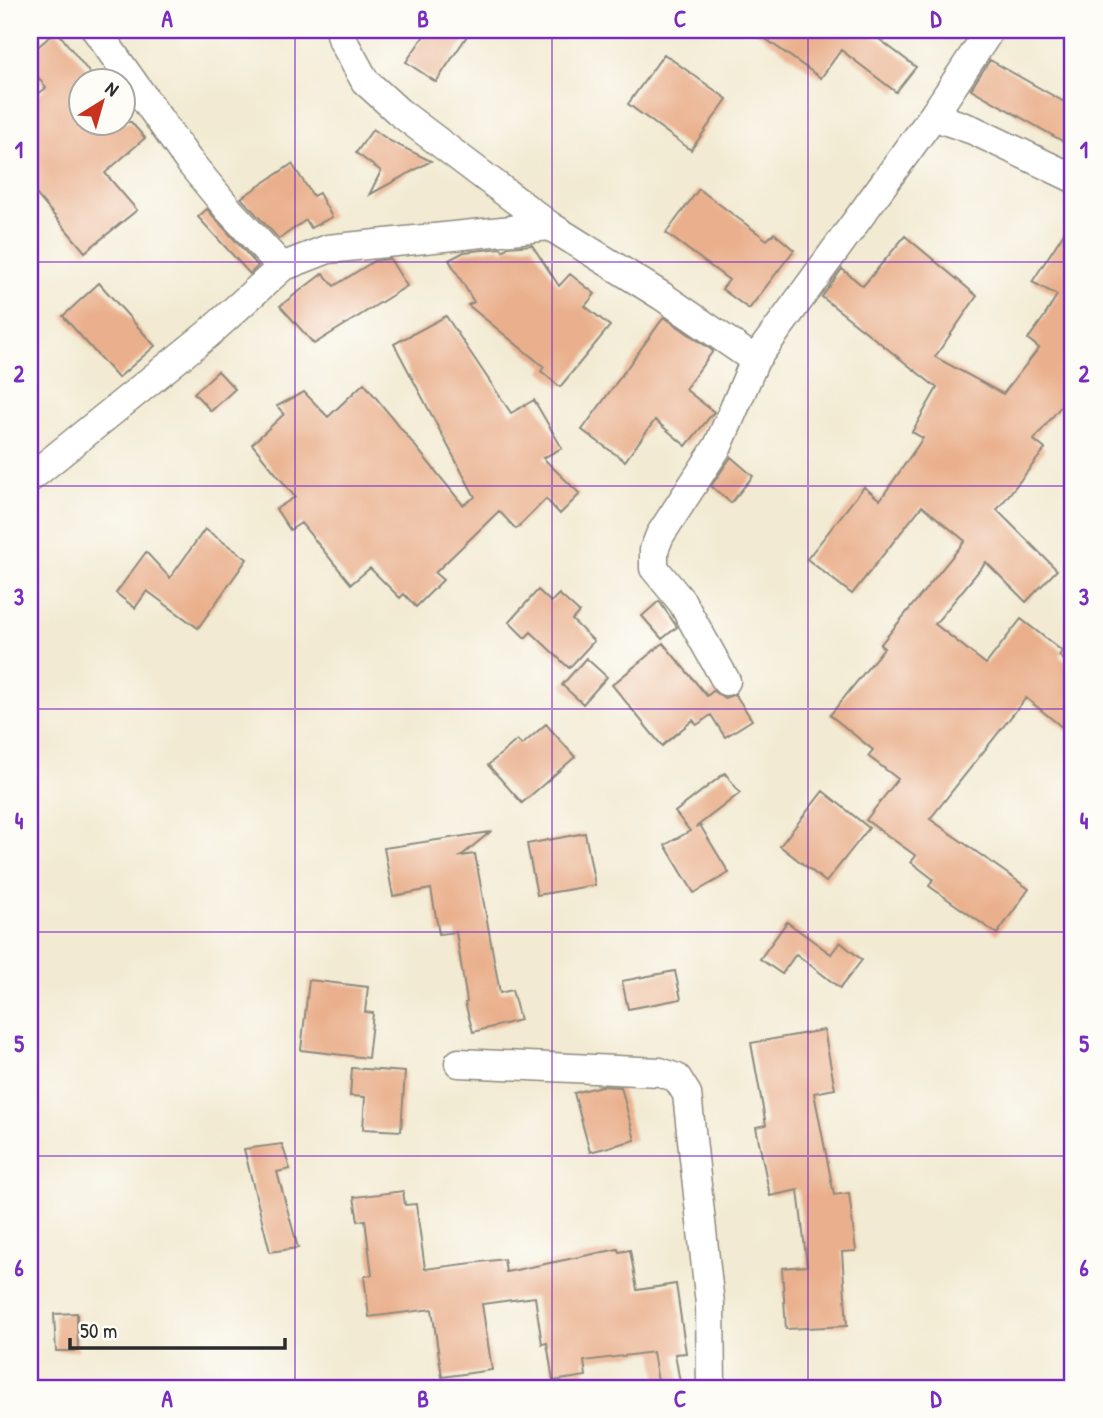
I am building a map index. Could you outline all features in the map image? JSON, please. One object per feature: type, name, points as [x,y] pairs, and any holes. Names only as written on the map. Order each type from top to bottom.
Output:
[{"type":"street","points":[[96,30],[188,160],[282,267]]},
{"type":"street","points":[[340,30],[343,41],[365,81],[399,112],[550,226],[662,296],[755,360]]},
{"type":"street","points":[[726,681],[682,602],[654,568],[654,550],[660,535],[718,446],[755,360],[933,116],[990,30]]},
{"type":"street","points":[[933,116],[973,130],[1073,178]]},
{"type":"street","points":[[30,478],[208,334],[282,267],[328,249],[550,226]]},
{"type":"street","points":[[459,1063],[660,1072],[677,1078],[687,1094],[706,1264],[710,1304],[711,1388]]},
{"type":"building","points":[[428,30],[471,30],[436,82],[406,62]]},
{"type":"building","points":[[753,30],[867,30],[916,67],[896,92],[841,50],[821,78]]},
{"type":"building","points":[[57,31],[84,66],[66,66],[66,136],[136,136],[136,128],[145,138],[105,173],[137,210],[85,252],[30,187],[30,100],[46,88],[30,66],[30,53]]},
{"type":"building","points":[[664,54],[727,99],[691,150],[628,104]]},
{"type":"building","points":[[990,60],[1073,107],[1073,147],[971,89]]},
{"type":"building","points":[[373,129],[390,141],[431,161],[369,195],[381,171],[356,153]]},
{"type":"building","points":[[292,164],[313,196],[319,193],[332,217],[311,228],[306,220],[279,239],[241,198]]},
{"type":"building","points":[[699,189],[767,240],[774,233],[794,250],[749,309],[722,289],[729,280],[666,233]]},
{"type":"building","points":[[207,209],[258,266],[250,274],[198,217]]},
{"type":"building","points":[[1073,219],[1073,391],[1034,440],[1045,449],[997,510],[1057,570],[1026,602],[986,562],[935,624],[986,664],[1021,619],[1062,651],[1059,656],[1073,667],[1073,736],[1026,698],[930,819],[1029,889],[997,934],[929,886],[933,879],[911,862],[916,856],[866,820],[898,779],[868,756],[873,750],[830,715],[884,648],[880,645],[965,541],[922,506],[852,594],[807,559],[864,487],[880,500],[923,438],[912,432],[937,388],[822,297],[842,269],[863,286],[905,236],[977,296],[935,357],[1003,394],[1039,348],[1028,339],[1057,295],[1032,282]]},
{"type":"building","points":[[532,245],[559,286],[570,274],[595,294],[585,306],[610,326],[560,387],[541,371],[544,367],[468,305],[474,302],[449,260],[464,252],[501,248],[503,251],[508,247]]},
{"type":"building","points":[[390,259],[407,286],[314,344],[280,306],[323,273],[334,286],[374,261]]},
{"type":"building","points":[[99,283],[155,346],[118,378],[63,316]]},
{"type":"building","points":[[446,316],[511,413],[534,400],[562,448],[543,458],[580,494],[560,514],[546,499],[516,529],[499,511],[435,573],[443,580],[416,607],[404,594],[400,598],[370,568],[351,584],[301,523],[290,530],[276,509],[295,497],[252,444],[284,414],[277,406],[304,392],[328,417],[364,383],[463,505],[475,497],[394,344]]},
{"type":"building","points":[[664,317],[713,351],[685,389],[714,412],[686,446],[655,420],[625,461],[582,430]]},
{"type":"building","points":[[218,371],[235,389],[211,411],[194,393]]},
{"type":"building","points":[[731,457],[753,476],[731,503],[711,486]]},
{"type":"building","points":[[205,529],[247,559],[198,628],[147,591],[135,608],[116,593],[146,552],[170,578]]},
{"type":"building","points":[[538,590],[551,602],[559,594],[579,612],[572,620],[594,641],[569,668],[531,632],[525,638],[509,622]]},
{"type":"building","points":[[659,601],[677,627],[662,639],[642,616]]},
{"type":"building","points":[[663,643],[707,696],[713,691],[725,698],[735,694],[752,720],[725,737],[711,715],[697,725],[693,720],[662,746],[612,685]]},
{"type":"building","points":[[586,658],[607,677],[583,704],[562,685]]},
{"type":"building","points":[[546,724],[575,757],[522,803],[488,765],[517,740],[522,745]]},
{"type":"building","points":[[725,773],[740,793],[696,827],[700,825],[729,873],[694,893],[665,845],[690,831],[675,812]]},
{"type":"building","points":[[823,791],[869,828],[826,882],[780,846]]},
{"type":"building","points":[[490,832],[461,856],[475,854],[500,993],[512,990],[520,1020],[473,1032],[465,1003],[467,1002],[456,932],[439,934],[431,889],[393,896],[384,848]]},
{"type":"building","points":[[585,833],[595,885],[537,895],[527,844]]},
{"type":"building","points":[[787,922],[831,954],[840,942],[862,960],[840,988],[796,954],[782,974],[760,959]]},
{"type":"building","points":[[675,971],[681,999],[628,1009],[622,981]]},
{"type":"building","points":[[309,980],[368,987],[365,1012],[373,1013],[368,1058],[301,1050]]},
{"type":"building","points":[[824,1030],[835,1089],[814,1093],[834,1195],[849,1193],[856,1251],[842,1252],[847,1326],[786,1329],[782,1268],[807,1266],[798,1190],[770,1196],[756,1127],[766,1125],[751,1043]]},
{"type":"building","points":[[352,1068],[405,1072],[401,1131],[363,1129],[365,1097],[350,1096]]},
{"type":"building","points":[[601,1086],[621,1087],[635,1140],[590,1152],[574,1093]]},
{"type":"building","points":[[282,1144],[290,1169],[277,1172],[298,1248],[270,1252],[244,1149]]},
{"type":"building","points":[[403,1191],[405,1205],[416,1204],[425,1269],[504,1259],[506,1272],[618,1249],[619,1252],[630,1250],[637,1290],[676,1284],[686,1353],[675,1354],[681,1388],[659,1388],[653,1352],[584,1361],[586,1376],[553,1381],[547,1343],[542,1344],[535,1297],[482,1304],[492,1370],[442,1377],[432,1309],[369,1317],[364,1276],[372,1275],[365,1220],[358,1221],[354,1197]]},
{"type":"building","points":[[77,1313],[78,1351],[56,1351],[54,1314]]}]
